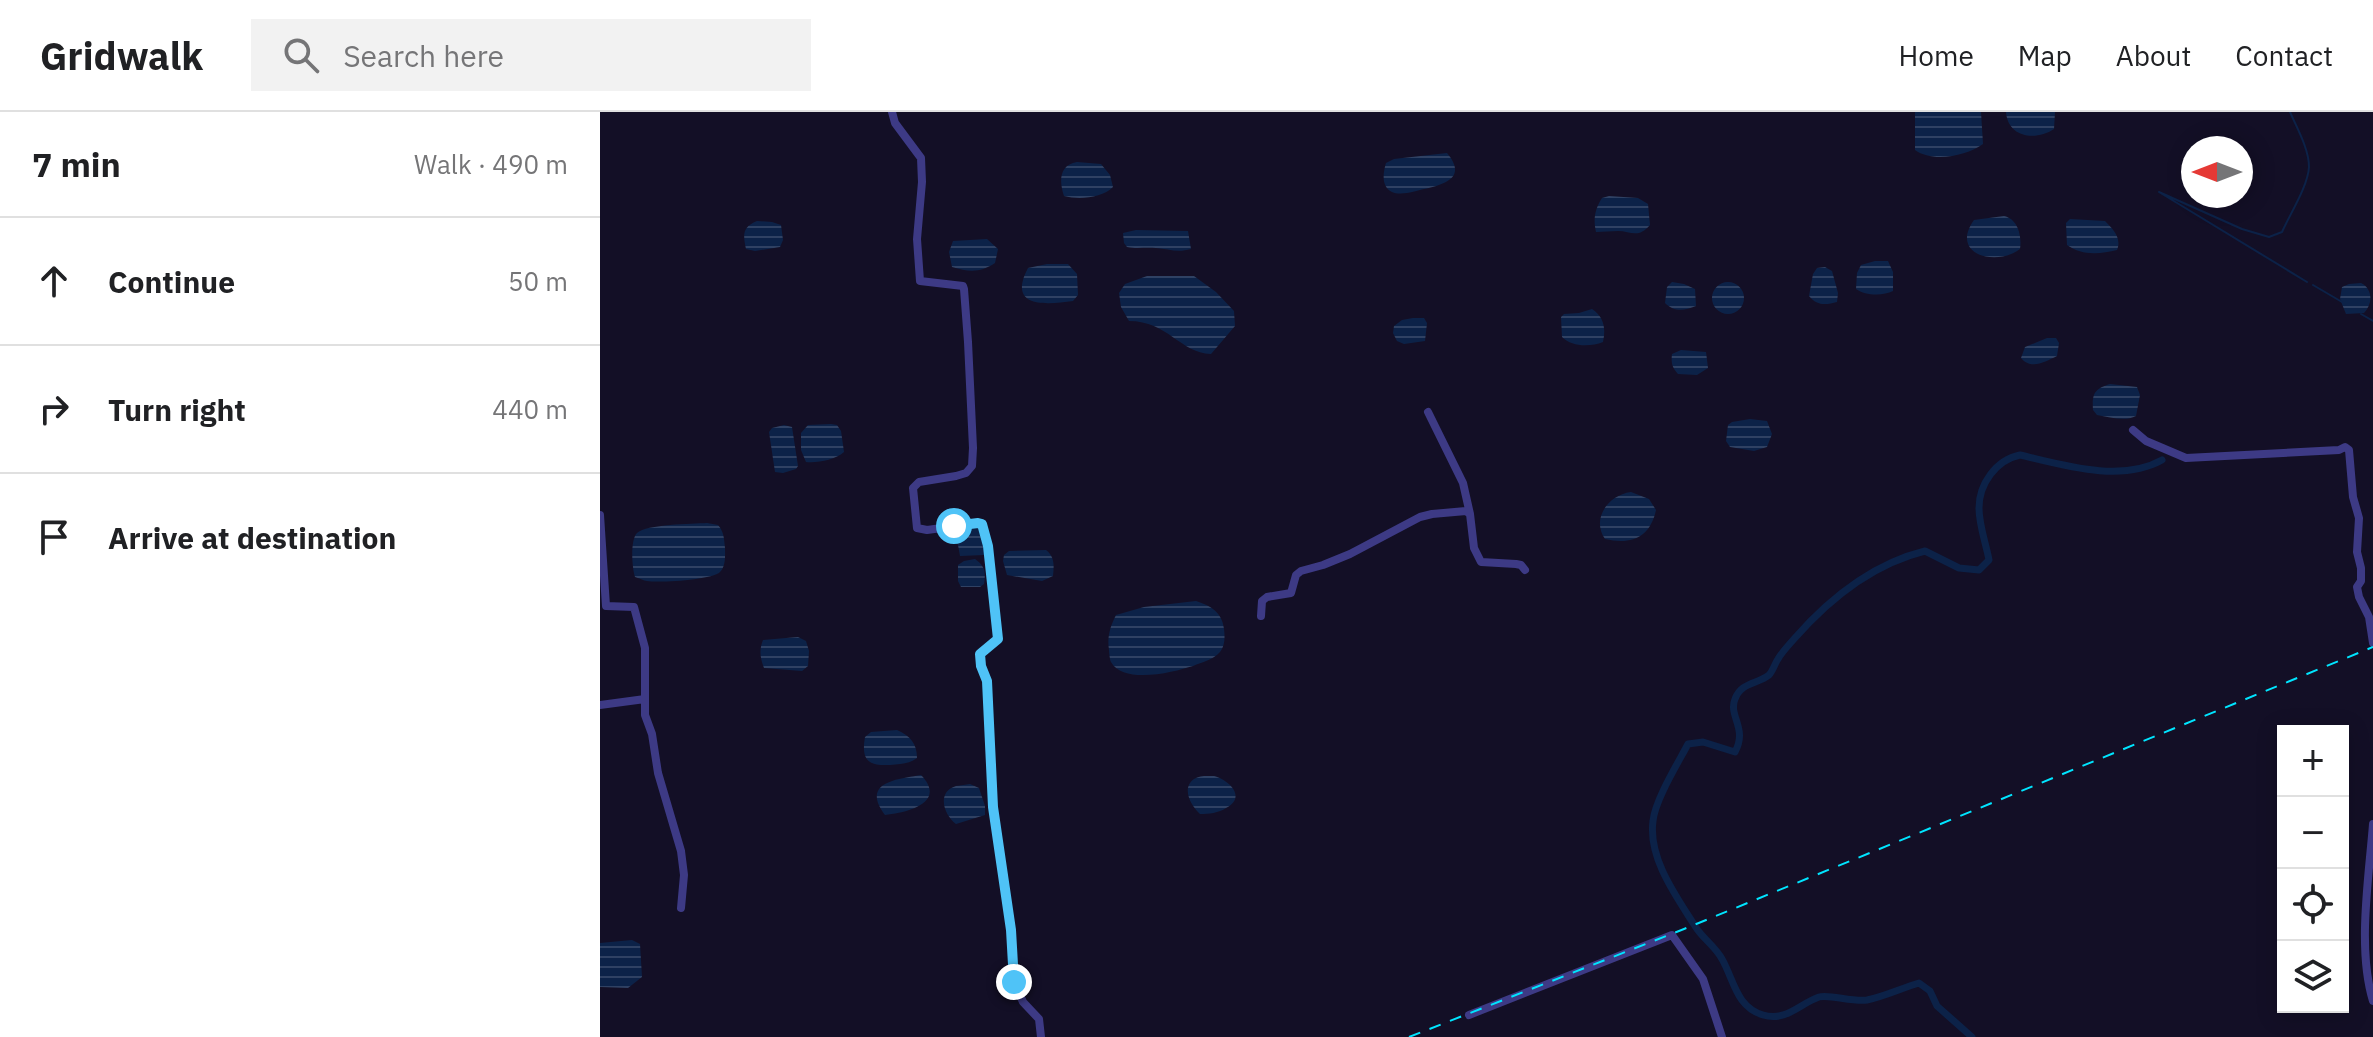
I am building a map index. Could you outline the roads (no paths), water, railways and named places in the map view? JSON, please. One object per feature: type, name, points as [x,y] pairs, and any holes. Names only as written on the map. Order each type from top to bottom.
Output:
[{"type":"street","points":[[892,112],[895,123],[921,158],[917,239],[920,281],[963,286],[964,289],[972,466],[966,473],[919,482],[913,488],[914,509],[917,528],[927,530],[982,524],[988,546],[998,639],[980,654],[987,681],[993,807],[1011,930],[1014,982],[1023,1002],[1039,1019],[1041,1037]]},
{"type":"street","points":[[1428,412],[1463,483],[1474,548],[1481,562],[1516,564],[1525,570]]},
{"type":"street","points":[[2133,430],[2146,441],[2186,458],[2291,454],[2345,447],[2349,450],[2353,497],[2359,518],[2357,552],[2361,581],[2357,587],[2369,617],[2373,643]]},
{"type":"street","points":[[1261,616],[1262,601],[1267,597],[1291,593],[1296,575],[1301,571],[1350,554],[1420,517],[1466,511],[1470,514]]},
{"type":"street","points":[[600,515],[606,606],[634,607],[645,648],[645,715],[681,851],[684,875],[681,908]]},
{"type":"street","points":[[600,705],[645,699]]},
{"type":"street","points":[[2373,824],[2367,871],[2365,960],[2373,1001]]},
{"type":"street","points":[[1469,1015],[1672,935],[1703,979],[1722,1037]]},
{"type":"water","points":[[1915,112],[1981,112],[1983,144],[1968,152],[1949,156],[1922,154],[1915,150]]},
{"type":"water","points":[[2006,112],[2055,112],[2054,129],[2039,135],[2024,135],[2012,127]]},
{"type":"water","points":[[1447,153],[1455,168],[1454,174],[1446,182],[1404,193],[1392,192],[1386,187],[1386,163],[1394,159]]},
{"type":"water","points":[[1077,162],[1101,164],[1110,175],[1113,187],[1103,194],[1090,197],[1064,196],[1062,174],[1067,166]]},
{"type":"water","points":[[1602,198],[1638,198],[1648,204],[1650,225],[1638,233],[1596,232],[1598,206]]},
{"type":"water","points":[[2004,216],[2013,221],[2018,229],[2020,249],[2000,257],[1989,257],[1972,249],[1967,242],[1974,220]]},
{"type":"water","points":[[2070,219],[2105,221],[2118,238],[2117,250],[2091,253],[2067,245],[2066,223]]},
{"type":"water","points":[[757,221],[781,225],[783,240],[780,247],[755,251],[746,249],[745,232]]},
{"type":"water","points":[[1136,230],[1188,231],[1191,249],[1177,251],[1127,247],[1123,233]]},
{"type":"water","points":[[987,239],[998,249],[995,263],[974,271],[952,267],[949,252],[953,241]]},
{"type":"water","points":[[1888,261],[1893,272],[1893,291],[1874,294],[1856,289],[1861,265]]},
{"type":"water","points":[[1068,264],[1077,274],[1078,295],[1073,301],[1041,303],[1026,297],[1022,291],[1028,268]]},
{"type":"water","points":[[1825,267],[1832,271],[1838,293],[1837,302],[1825,304],[1815,302],[1809,296],[1813,274],[1817,268]]},
{"type":"water","points":[[1147,276],[1194,276],[1216,292],[1234,311],[1235,326],[1211,354],[1191,348],[1154,326],[1129,321],[1121,307],[1119,293],[1125,284]]},
{"type":"water","points":[[1672,282],[1695,289],[1696,306],[1679,310],[1665,303],[1667,287]]},
{"type":"water","points":[[1728,282],[1739,287],[1744,298],[1739,309],[1728,314],[1717,309],[1712,298],[1717,287]]},
{"type":"water","points":[[2361,283],[2370,293],[2369,305],[2364,313],[2346,314],[2340,299],[2342,287]]},
{"type":"water","points":[[1592,309],[1603,323],[1603,342],[1581,345],[1562,337],[1561,317],[1564,314]]},
{"type":"water","points":[[1424,318],[1427,323],[1425,341],[1404,344],[1397,341],[1394,326],[1402,320]]},
{"type":"water","points":[[2047,338],[2056,338],[2059,343],[2057,356],[2034,364],[2021,358],[2025,347]]},
{"type":"water","points":[[1681,350],[1706,352],[1708,368],[1697,375],[1678,374],[1672,365],[1672,354]]},
{"type":"water","points":[[2110,384],[2137,387],[2140,395],[2136,416],[2122,419],[2097,415],[2093,410],[2094,396],[2097,390]]},
{"type":"water","points":[[1750,419],[1767,421],[1772,434],[1767,447],[1754,451],[1730,447],[1726,441],[1728,425]]},
{"type":"water","points":[[784,425],[792,427],[798,466],[783,473],[775,472],[769,432]]},
{"type":"water","points":[[808,425],[837,425],[841,431],[844,452],[826,460],[806,462],[801,450],[801,433]]},
{"type":"water","points":[[1631,492],[1649,499],[1656,510],[1653,520],[1644,533],[1631,540],[1605,539],[1600,524],[1604,509],[1615,498]]},
{"type":"water","points":[[718,525],[723,535],[725,561],[720,572],[707,577],[673,581],[647,581],[635,577],[632,548],[637,533],[660,526]]},
{"type":"water","points":[[978,528],[984,555],[960,556],[958,529]]},
{"type":"water","points":[[1046,550],[1054,565],[1053,576],[1042,581],[1007,575],[1003,561],[1009,551]]},
{"type":"water","points":[[975,559],[984,570],[984,584],[980,587],[961,587],[958,565]]},
{"type":"water","points":[[1196,601],[1215,610],[1223,623],[1224,644],[1214,657],[1185,668],[1150,675],[1127,673],[1111,662],[1108,645],[1116,615],[1144,607]]},
{"type":"water","points":[[798,637],[806,641],[808,666],[802,671],[764,668],[760,654],[763,640]]},
{"type":"water","points":[[897,730],[912,741],[917,758],[908,763],[890,765],[871,763],[865,756],[865,737],[871,732]]},
{"type":"water","points":[[921,775],[930,793],[927,799],[913,809],[885,815],[878,804],[879,789],[893,781]]},
{"type":"water","points":[[1214,776],[1234,789],[1235,799],[1220,811],[1200,814],[1191,802],[1188,787],[1196,778]]},
{"type":"water","points":[[970,784],[979,788],[985,815],[956,824],[945,810],[944,798],[950,789]]},
{"type":"water","points":[[632,940],[640,944],[642,977],[628,988],[600,987],[600,943]]},
{"type":"waterway","points":[[2290,112],[2305,146],[2309,167],[2302,191],[2282,232],[2269,237],[2242,229],[2159,192],[2307,282]]},
{"type":"waterway","points":[[2313,285],[2342,302]]},
{"type":"waterway","points":[[2361,314],[2373,321]]},
{"type":"waterway","points":[[1972,1037],[1937,1006],[1930,991],[1919,983],[1867,1000],[1819,997],[1779,1016],[1771,1017],[1754,1011],[1741,999],[1719,954],[1698,930],[1665,876],[1655,849],[1655,812],[1688,744],[1703,742],[1735,752],[1740,736],[1734,711],[1738,693],[1745,686],[1769,675],[1781,654],[1837,597],[1869,574],[1925,551],[1959,568],[1979,570],[1989,560],[1980,521],[1980,499],[1990,474],[2003,462],[2020,455],[2073,467],[2110,471],[2146,467],[2162,460]]},
{"type":"railway","points":[[1409,1037],[1684,929],[2373,647]]}]
